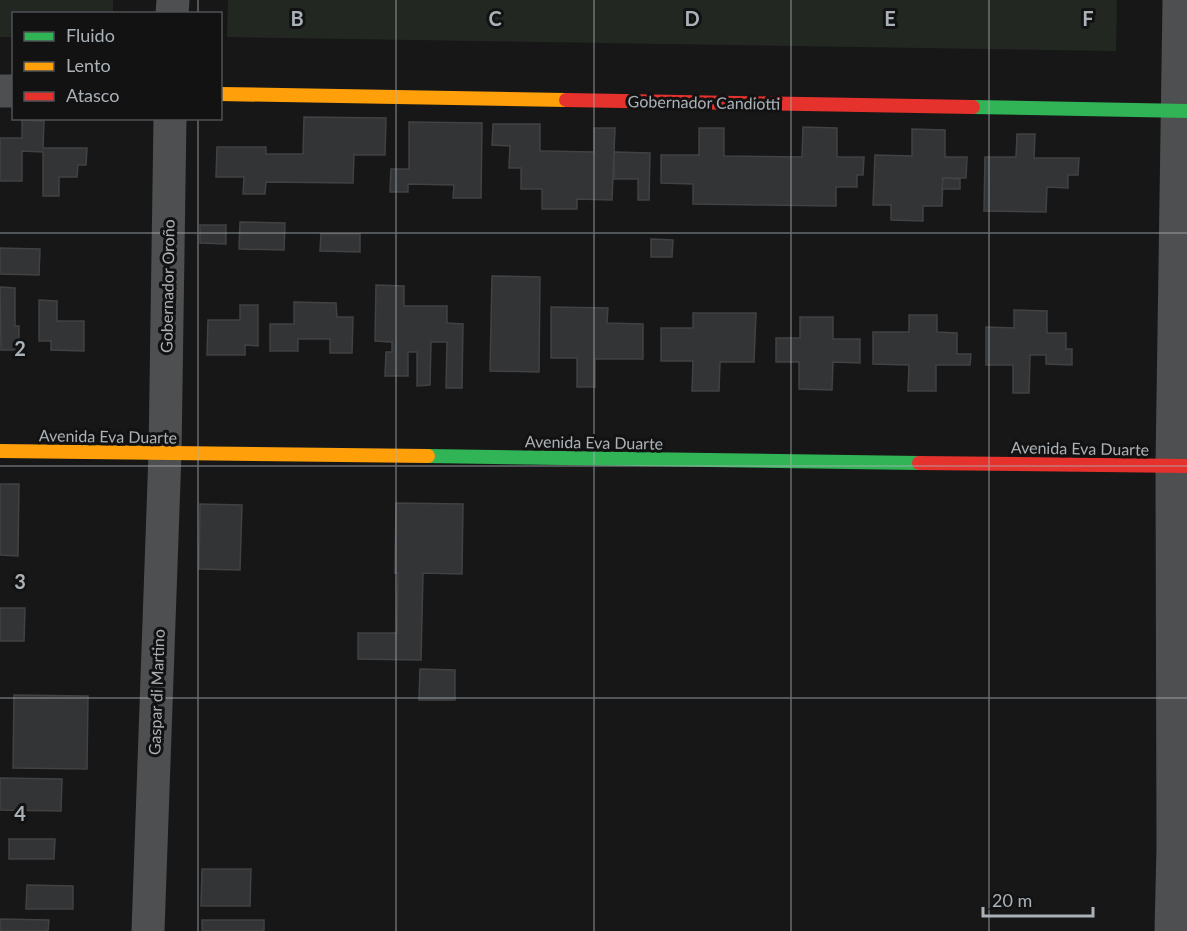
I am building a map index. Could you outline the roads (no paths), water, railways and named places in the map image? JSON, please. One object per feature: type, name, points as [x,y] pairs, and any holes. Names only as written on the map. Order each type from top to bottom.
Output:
[{"type":"main road","name":"Gobernador Candiotti","points":[[222,94],[1182,110]]},
{"type":"main road","name":"Avenida Eva Duarte","points":[[0,451],[1180,465]]},
{"type":"street","points":[[1171,931],[1180,848],[1182,110],[1179,0]]},
{"type":"street","name":"Gobernador Oroño","points":[[165,453],[170,120]]},
{"type":"street","name":"Gaspar di Martino","points":[[148,931],[165,453]]}]
